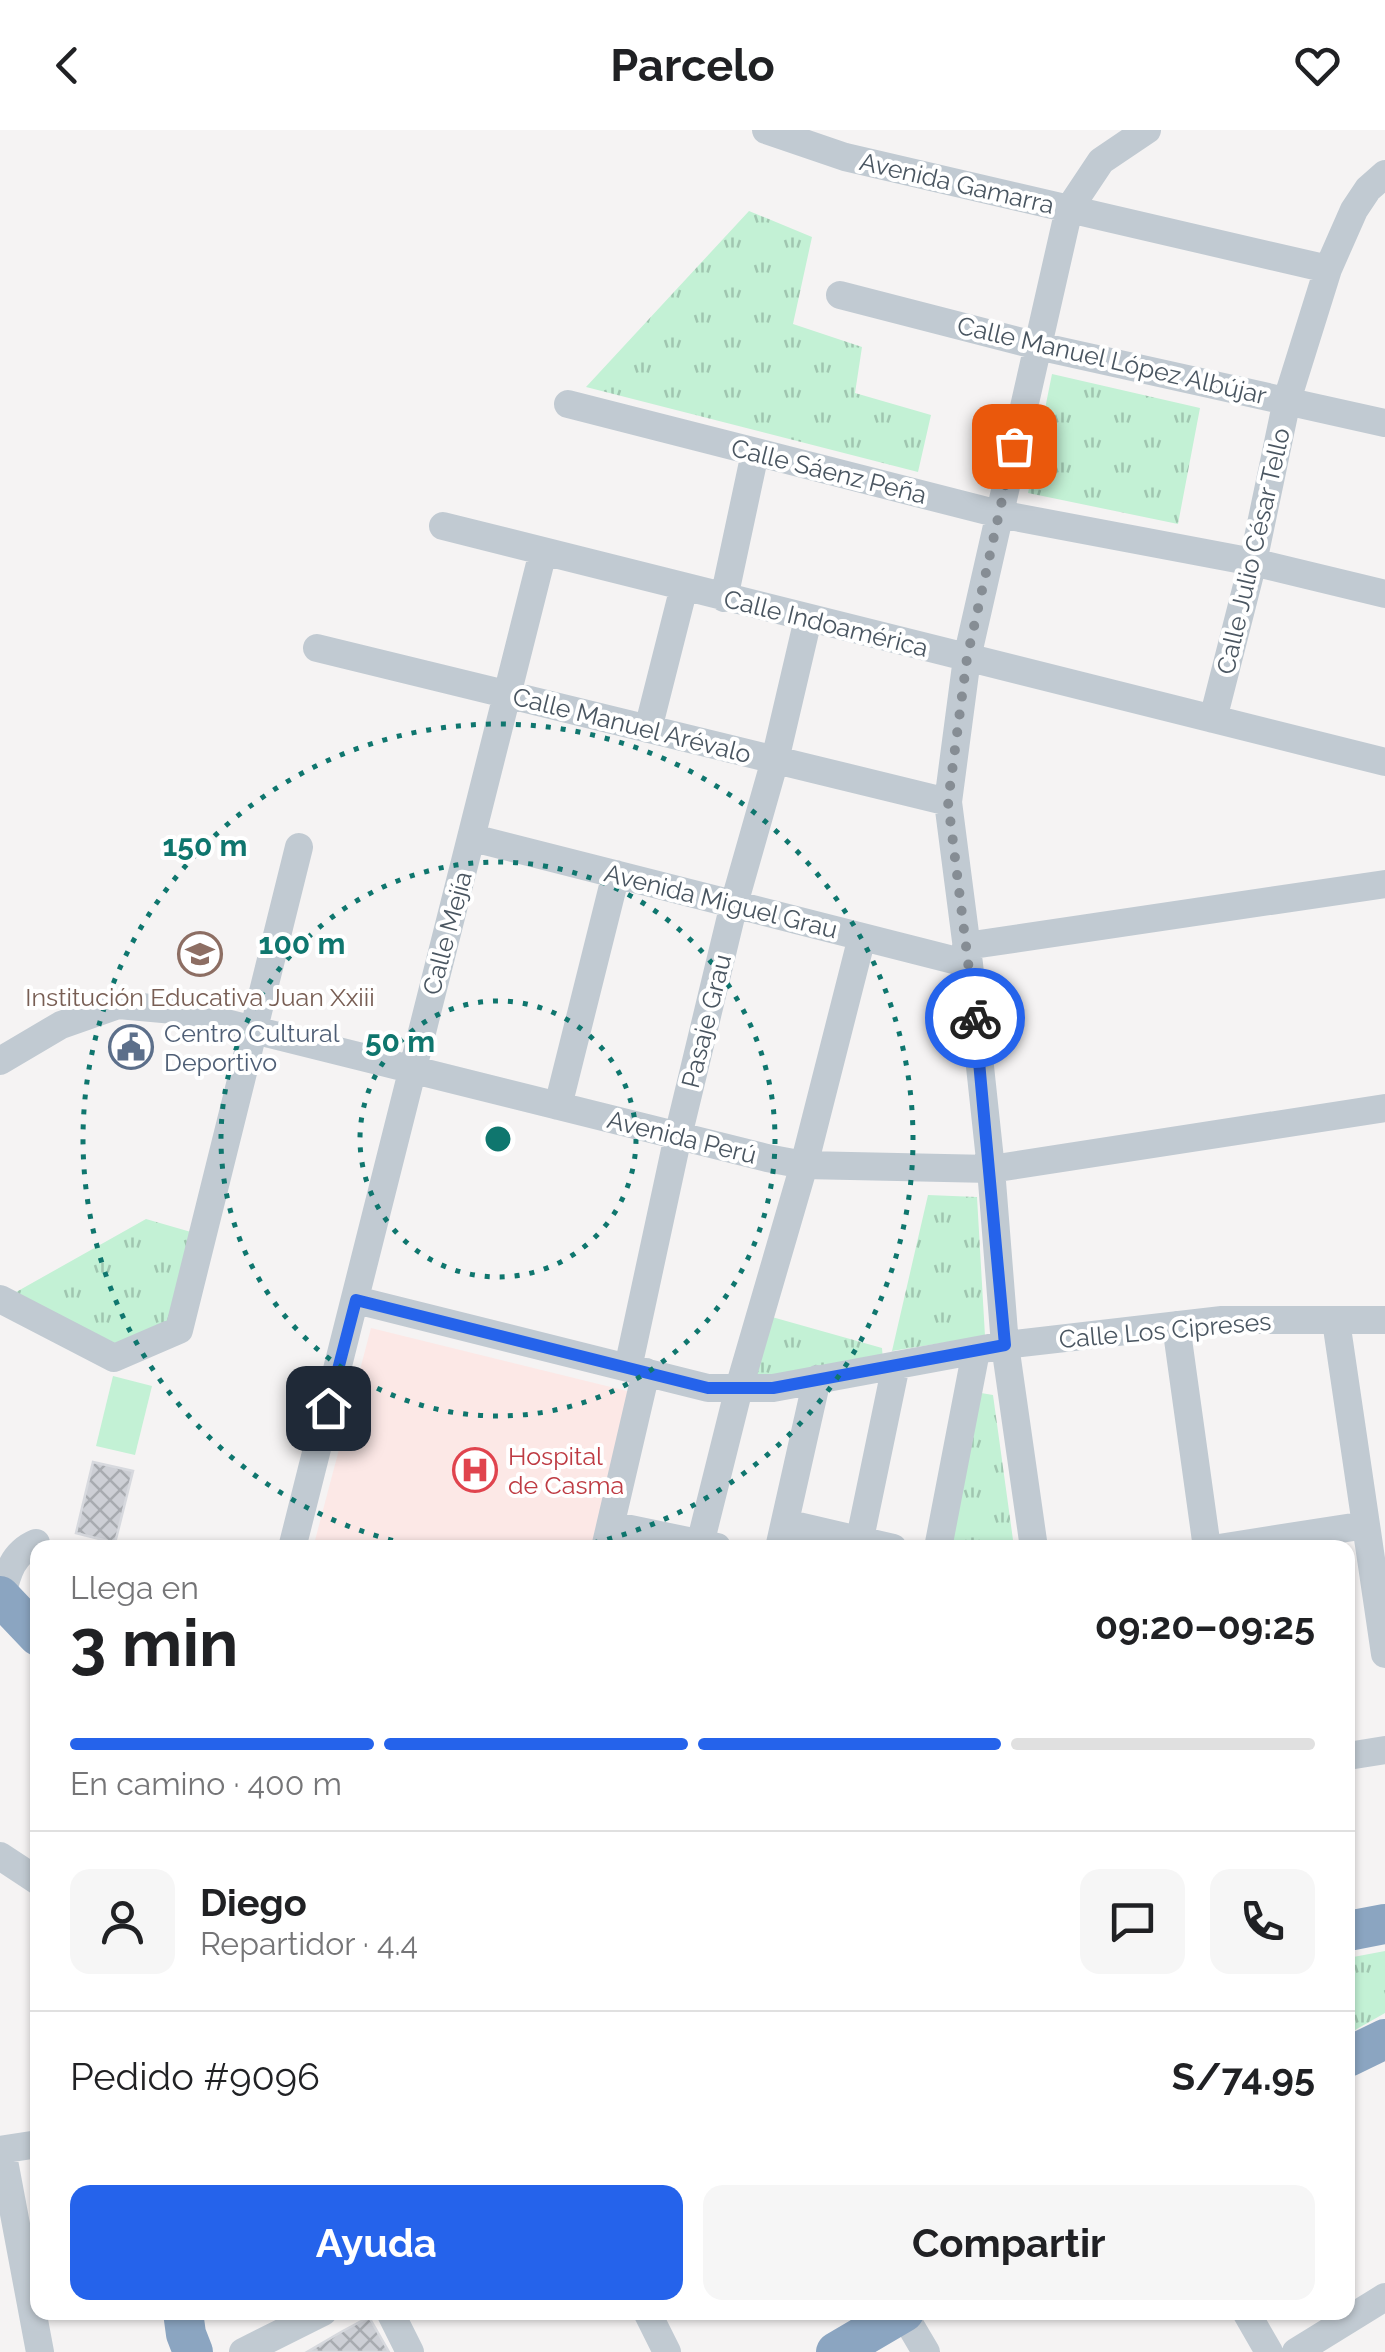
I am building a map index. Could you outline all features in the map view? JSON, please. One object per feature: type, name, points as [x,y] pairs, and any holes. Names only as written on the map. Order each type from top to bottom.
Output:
[{"type":"highway","points":[[1,1597],[30,1628]]},
{"type":"highway","points":[[1355,1930],[1385,1924]]},
{"type":"highway","points":[[1355,2054],[1385,2039]]},
{"type":"highway","points":[[184,2320],[193,2352]]},
{"type":"highway","points":[[836,2352],[891,2320]]},
{"type":"street","name":"Avenida Gamarra","points":[[766,130],[845,156],[1070,209]]},
{"type":"street","name":"Avenida Gamarra","points":[[1033,1540],[1005,1345],[991,1169],[948,802],[967,658],[1070,209],[1101,161],[1147,130]]},
{"type":"street","name":"Calle Julio César Tello","points":[[1213,720],[1288,400],[1328,269],[1354,210],[1368,189],[1385,174]]},
{"type":"street","points":[[1070,209],[1328,269]]},
{"type":"street","name":"Calle Manuel López Albújar","points":[[840,295],[1038,346],[1385,423]]},
{"type":"street","name":"Calle Sáenz Peña","points":[[568,404],[998,514],[1253,562],[1385,594]]},
{"type":"street","points":[[724,598],[755,453]]},
{"type":"street","name":"Calle Indoamérica","points":[[443,526],[1385,762]]},
{"type":"street","name":"Calle Mejía","points":[[294,1540],[543,552]]},
{"type":"street","points":[[648,729],[684,587]]},
{"type":"street","name":"Pasaje Grau","points":[[608,1536],[678,1136],[808,619]]},
{"type":"street","name":"Calle Manuel Arévalo","points":[[316,648],[948,802]]},
{"type":"street","name":"Avenida Miguel Grau","points":[[472,838],[862,936],[968,955],[1385,884]]},
{"type":"street","points":[[0,1298],[114,1358],[179,1330],[299,846]]},
{"type":"street","points":[[558,1106],[616,874]]},
{"type":"street","points":[[707,1540],[739,1388],[804,1165],[862,936]]},
{"type":"street","name":"Avenida Perú","points":[[0,1060],[60,1025],[118,1006],[174,1010],[804,1165],[991,1169],[1385,1108]]},
{"type":"street","name":"Calle Los Cipreses","points":[[356,1300],[708,1388],[773,1388],[1005,1345],[1222,1320],[1385,1320]]},
{"type":"street","points":[[1336,1320],[1385,1654]]},
{"type":"street","points":[[1176,1326],[1205,1540]]},
{"type":"street","points":[[940,1540],[976,1350]]},
{"type":"street","points":[[860,1540],[896,1365]]},
{"type":"street","points":[[818,1380],[782,1535],[825,1540]]},
{"type":"street","points":[[1268,1540],[1366,1524]]},
{"type":"street","points":[[0,1534],[30,1542]]},
{"type":"street","points":[[608,1536],[647,1540]]},
{"type":"street","points":[[1,1597],[14,1561],[20,1552],[30,1549]]},
{"type":"street","points":[[1355,1755],[1385,1750]]},
{"type":"street","points":[[0,1852],[30,1862]]},
{"type":"street","points":[[0,1852],[30,1875]]},
{"type":"street","points":[[30,2145],[1,2150],[12,2266],[40,2352]]},
{"type":"street","points":[[1355,2316],[1385,2297]]},
{"type":"street","points":[[242,2352],[308,2320]]},
{"type":"street","points":[[394,2320],[410,2352]]},
{"type":"street","points":[[651,2320],[667,2352]]},
{"type":"street","points":[[907,2320],[926,2352]]},
{"type":"street","points":[[1251,2320],[1269,2352]]},
{"type":"street","points":[[1296,2352],[1348,2320]]},
{"type":"shaded area","name":"Hospital de Casma","points":[[371,1328],[635,1393],[599,1540],[315,1540]]},
{"type":"green space","points":[[749,211],[812,237],[793,324],[862,347],[855,393],[931,415],[918,472],[586,387]]},
{"type":"green space","points":[[1052,374],[1200,408],[1178,524],[1028,493]]},
{"type":"green space","points":[[928,1195],[977,1197],[985,1336],[892,1351]]},
{"type":"green space","points":[[146,1219],[191,1232],[169,1320],[116,1344],[9,1296]]},
{"type":"green space","points":[[772,1317],[882,1348],[883,1361],[752,1380]]},
{"type":"green space","points":[[113,1376],[152,1386],[135,1455],[96,1446]]},
{"type":"green space","points":[[981,1393],[993,1395],[1013,1540],[952,1540]]},
{"type":"green space","points":[[1385,1951],[1385,2013],[1355,2030],[1355,1957]]},
{"type":"building","points":[[93,1462],[133,1471],[116,1540],[76,1533]]},
{"type":"building","points":[[371,2320],[389,2352],[307,2352]]},
{"type":"way so far","points":[[975,1018],[948,802],[967,658],[1014,446]]},
{"type":"place","name":"Institución Educativa Juan Xxiii","points":[[200,954]]},
{"type":"place","name":"Centro Cultural Deportivo","points":[[131,1047]]},
{"type":"place","name":"Hospital de Casma","points":[[475,1470]]},
{"type":"route","points":[[328,1408],[356,1300],[708,1388],[773,1388],[1005,1345],[975,1018]]}]
